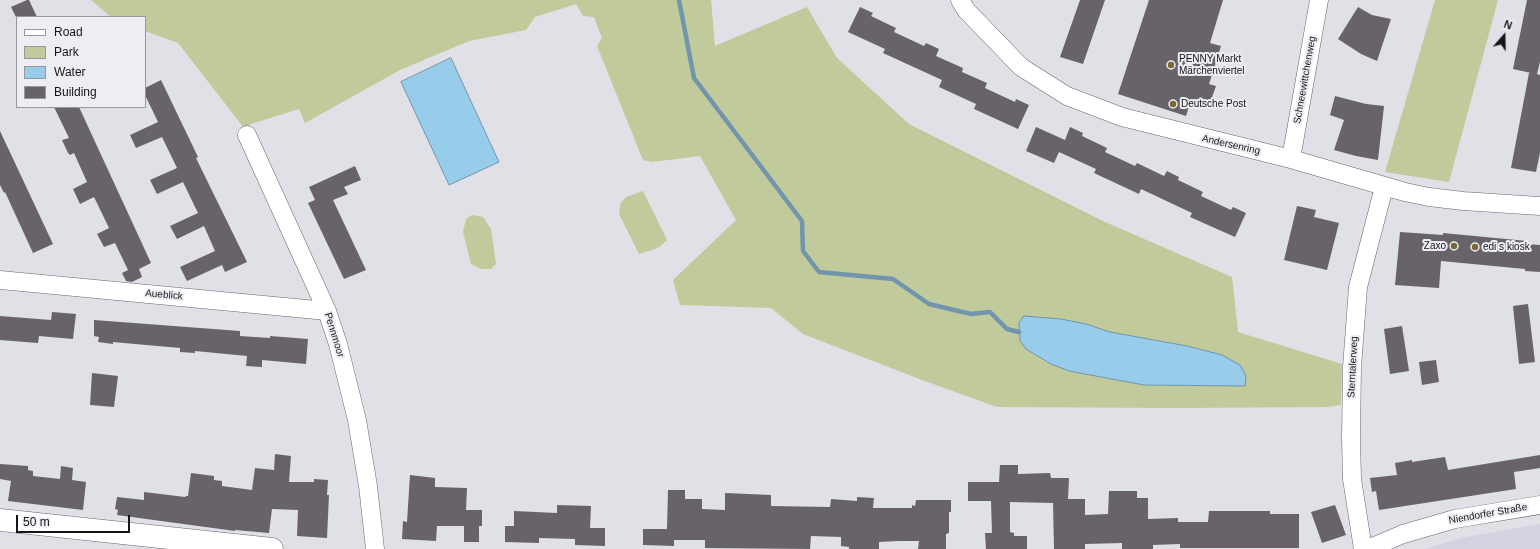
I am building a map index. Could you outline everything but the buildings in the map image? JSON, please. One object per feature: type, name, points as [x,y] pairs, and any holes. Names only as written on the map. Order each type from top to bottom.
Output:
[{"type":"main road","points":[[0,520],[272,549]]},
{"type":"street","name":"Andersenring","points":[[960,0],[966,10],[1021,66],[1067,96],[1122,117],[1291,159],[1384,187],[1429,197],[1540,206]]},
{"type":"street","name":"Schneewittchenweg","points":[[1291,159],[1319,0]]},
{"type":"street","name":"Pennmoor","points":[[247,135],[327,311],[338,344],[357,420],[368,486],[375,549]]},
{"type":"street","name":"Sterntalerweg","points":[[1363,549],[1352,479],[1352,367],[1358,287],[1384,187]]},
{"type":"street","name":"Aueblick","points":[[0,280],[327,311]]},
{"type":"street","name":"Niendorfer Straße","points":[[1368,549],[1403,534],[1455,519],[1540,505]]},
{"type":"shaded area","points":[[1540,524],[1540,549],[1426,549],[1461,538]]},
{"type":"green space","points":[[91,0],[711,0],[715,46],[807,7],[837,58],[909,124],[1105,222],[1232,277],[1238,332],[1342,364],[1341,405],[1327,407],[1179,408],[997,407],[803,334],[771,308],[680,305],[673,280],[736,220],[700,156],[652,162],[643,160],[597,46],[602,38],[594,17],[583,16],[576,4],[535,17],[526,30],[469,41],[400,70],[305,123],[299,109],[251,124],[244,128],[178,43],[146,31],[146,16],[110,16]]},
{"type":"green space","points":[[1435,0],[1498,0],[1449,182],[1385,172]]},
{"type":"green space","points":[[643,191],[667,240],[658,248],[639,254],[619,214],[621,202],[626,197]]},
{"type":"green space","points":[[472,215],[483,217],[491,229],[496,264],[491,269],[481,269],[471,264],[463,232],[466,219]]},
{"type":"water","points":[[451,58],[499,162],[449,185],[401,82]]},
{"type":"water","points":[[1024,316],[1061,319],[1086,324],[1110,332],[1187,346],[1222,355],[1240,365],[1246,376],[1245,386],[1144,385],[1069,371],[1051,364],[1026,349],[1020,341],[1019,323]]},
{"type":"waterway","points":[[679,0],[694,78],[802,221],[803,251],[819,272],[893,279],[929,304],[971,314],[990,312],[1007,329],[1019,332]]},
{"type":"place","name":"PENNY Markt Märchenviertel","points":[[1171,65]]},
{"type":"place","name":"Deutsche Post","points":[[1173,104]]},
{"type":"place","name":"Zaxo","points":[[1454,246]]},
{"type":"place","name":"edi s kiosk","points":[[1475,247]]}]
